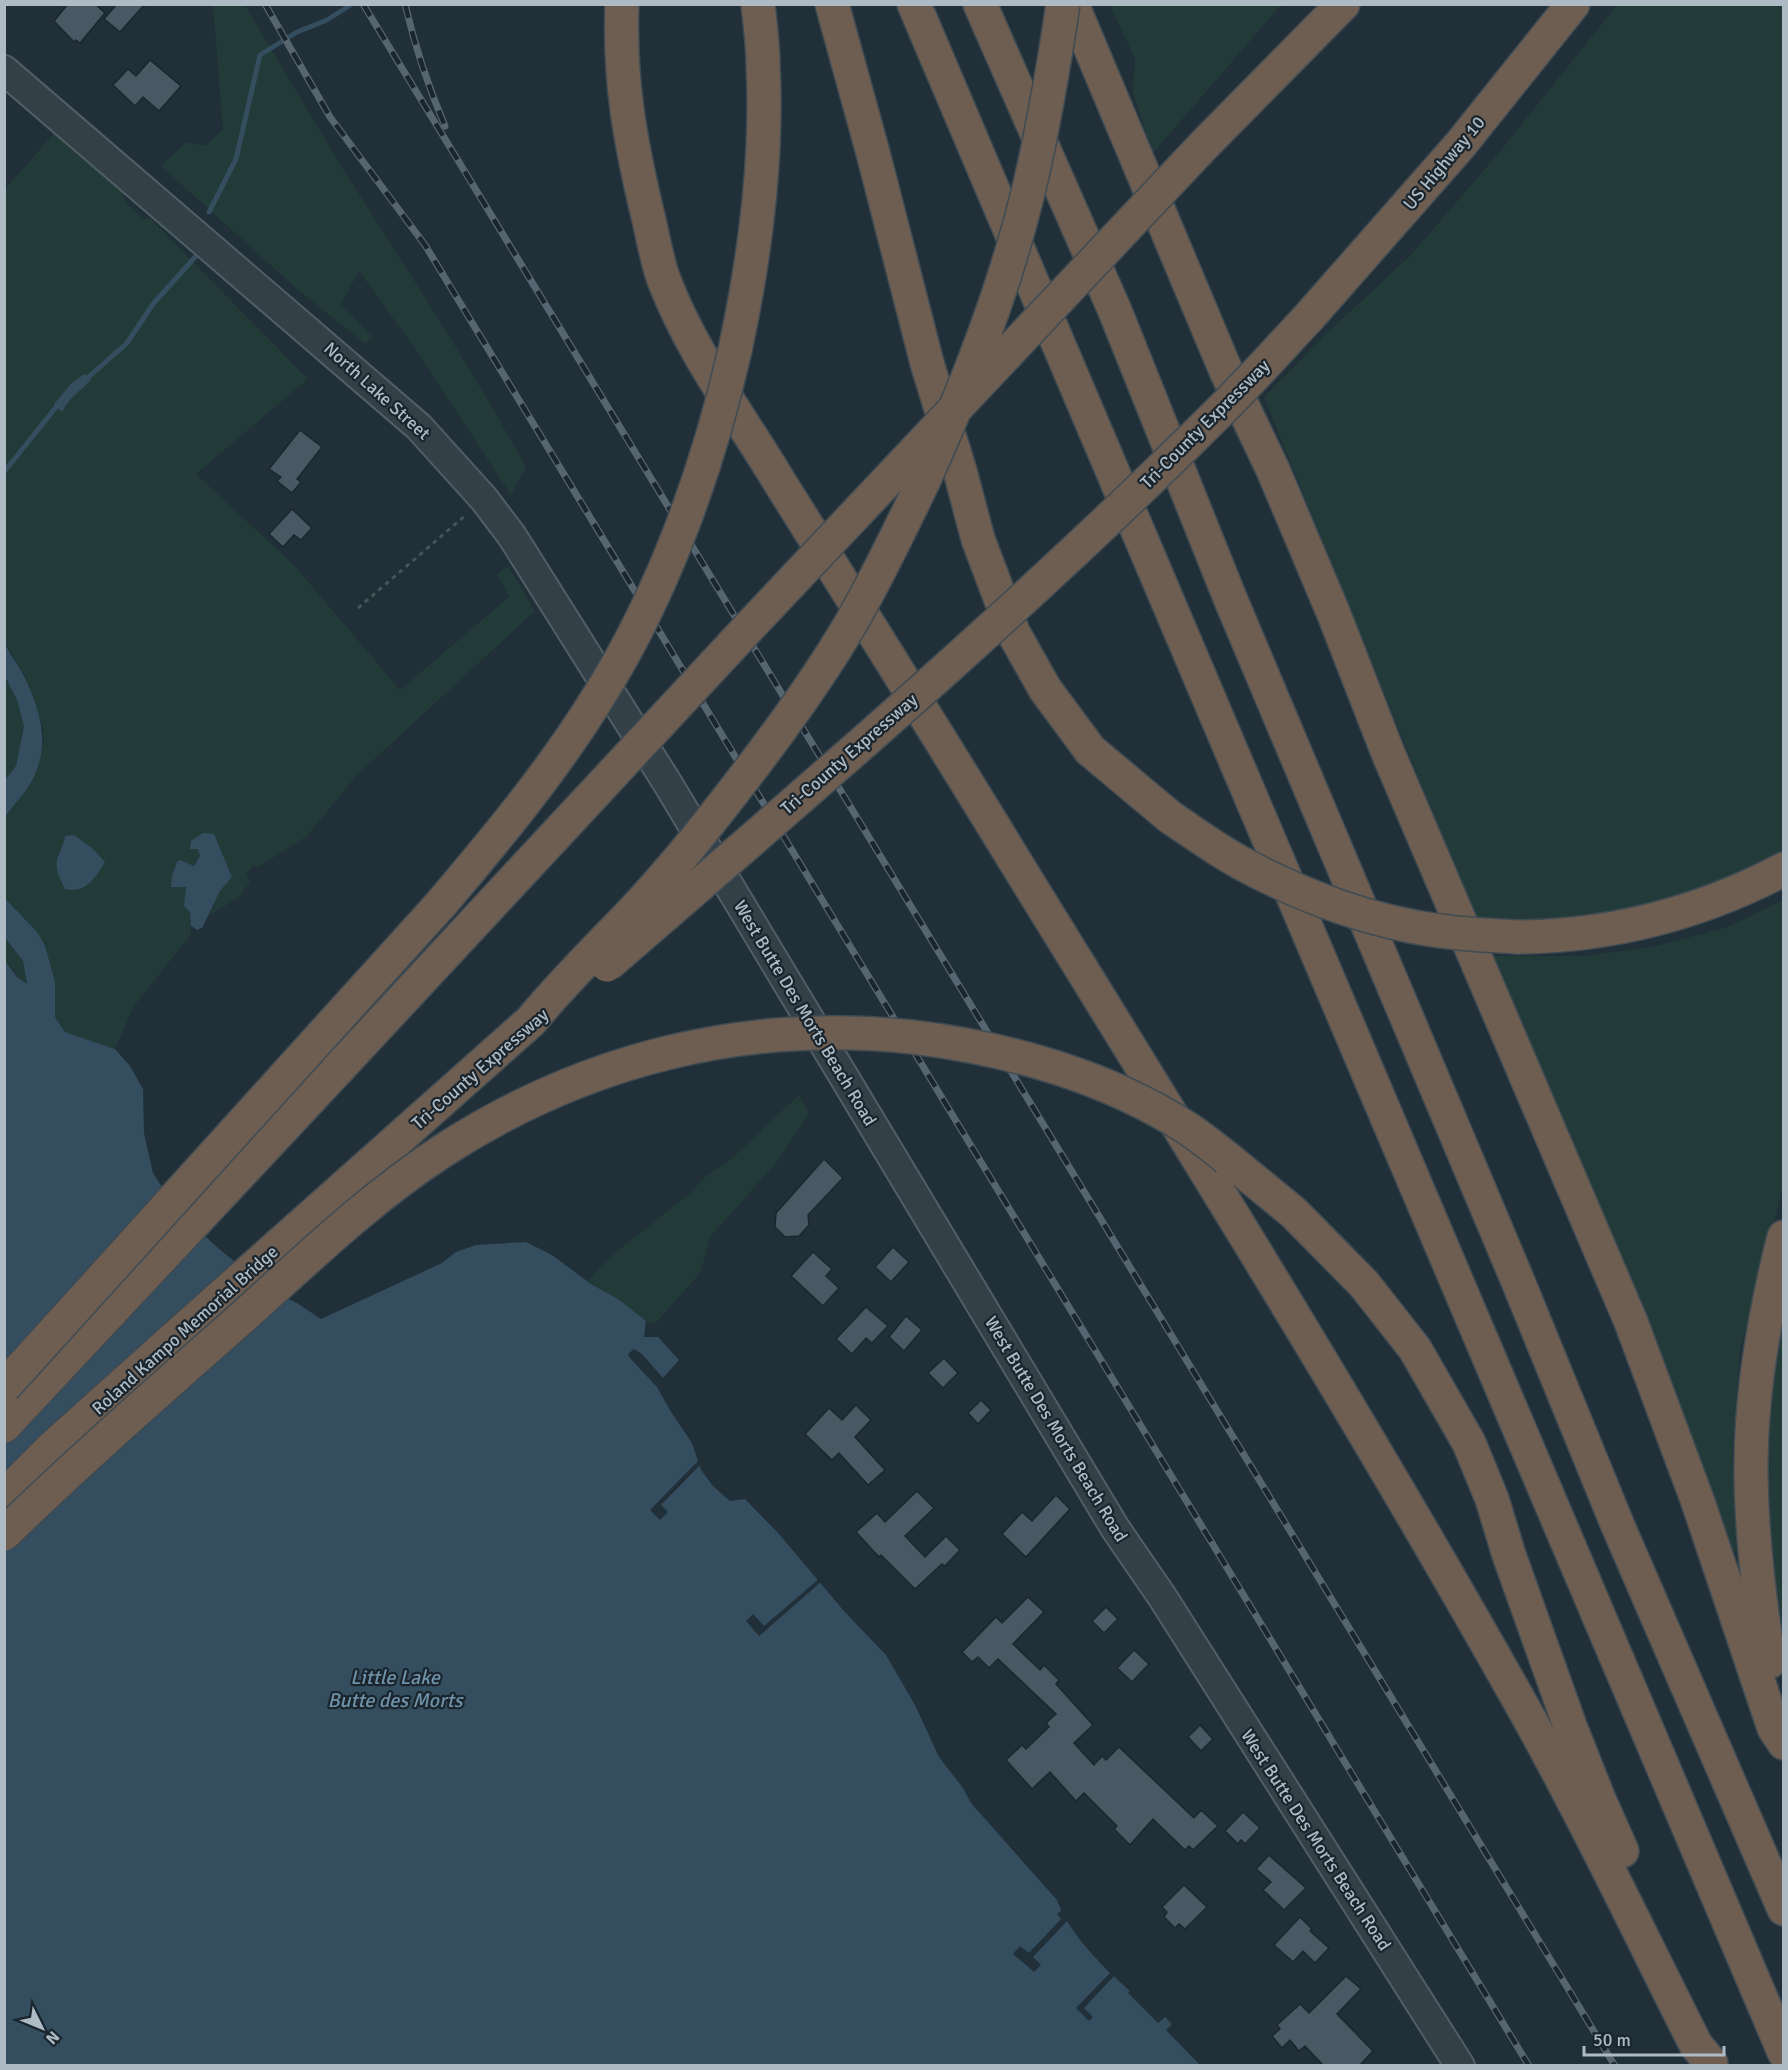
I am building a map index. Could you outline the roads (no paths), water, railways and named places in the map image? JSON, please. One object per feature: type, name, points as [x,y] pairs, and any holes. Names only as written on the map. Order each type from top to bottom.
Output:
[{"type":"highway","points":[[622,4],[623,83],[632,148],[662,274],[682,322],[701,359],[991,821],[1327,1369],[1520,1703],[1576,1807],[1696,2045],[1712,2064]]},
{"type":"highway","points":[[4,1387],[440,905],[508,826],[559,755],[613,673],[660,580],[699,481],[715,431],[735,350],[751,260],[764,139],[764,63],[758,4]]},
{"type":"highway","points":[[832,4],[927,363],[978,539],[1009,623],[1045,689],[1090,750],[1170,817],[1241,863],[1316,898],[1387,920],[1440,931],[1518,937],[1567,935],[1638,924],[1717,901],[1753,886],[1784,869]]},
{"type":"highway","points":[[914,4],[1784,2052]]},
{"type":"highway","points":[[980,4],[1115,311],[1234,609],[1517,1279],[1614,1515],[1784,1909]]},
{"type":"highway","points":[[531,1021],[562,983],[620,925],[677,862],[725,802],[782,727],[850,624],[889,552],[972,372],[1004,274],[1032,175],[1050,90],[1063,4]]},
{"type":"highway","points":[[1072,4],[1226,371],[1274,470],[1388,753],[1631,1322],[1698,1502],[1774,1728],[1783,1734]]},
{"type":"highway","points":[[1204,146],[1225,102],[1315,4]]},
{"type":"highway","points":[[4,1425],[751,625],[1204,146],[1343,4]]},
{"type":"highway","name":"US Highway 10","points":[[1309,317],[1461,144],[1573,4]]},
{"type":"highway","name":"Tri-County Expressway","points":[[368,1167],[531,1021],[580,989],[797,801],[1021,602],[1215,416],[1309,317]]},
{"type":"highway","points":[[4,1534],[130,1417],[339,1231],[394,1185],[443,1150],[498,1117],[566,1086],[618,1066],[673,1050],[755,1037],[864,1032],[984,1048],[1031,1060],[1073,1074],[1157,1112],[1186,1128],[1227,1158],[1294,1213],[1364,1284],[1415,1349],[1469,1443],[1492,1499],[1509,1555],[1594,1787],[1707,2038],[1712,2064]]},
{"type":"highway","name":"Roland Kampo Memorial Bridge","points":[[4,1496],[62,1440],[368,1167]]},
{"type":"highway","points":[[1783,1734],[1761,1614],[1754,1551],[1751,1465],[1756,1377],[1770,1291],[1784,1237]]},
{"type":"street","name":"North Lake Street","points":[[4,70],[419,427],[484,499],[537,574],[668,784]]},
{"type":"street","name":"West Butte Des Morts Beach Road","points":[[668,784],[1115,1528],[1163,1598],[1460,2066]]},
{"type":"water","points":[[84,374],[91,380],[71,399],[62,412],[54,404],[71,384]]},
{"type":"water","points":[[4,642],[23,673],[36,705],[42,731],[37,770],[24,793],[5,817],[5,780],[16,766],[24,726],[17,700],[5,676]]},
{"type":"water","points":[[203,833],[214,834],[232,877],[220,891],[202,928],[197,930],[191,926],[190,912],[184,906],[186,887],[171,887],[177,862],[180,860],[194,866],[200,856],[198,849],[190,849],[191,841]]},
{"type":"water","points":[[74,835],[93,849],[105,862],[89,883],[72,890],[65,889],[57,864],[65,836]]},
{"type":"water","name":"Little Lake Butte des Morts","points":[[4,897],[38,933],[45,946],[55,982],[55,1017],[65,1032],[115,1049],[130,1066],[143,1089],[144,1133],[153,1173],[176,1209],[218,1248],[268,1289],[297,1303],[321,1319],[442,1263],[456,1252],[476,1245],[526,1242],[552,1255],[591,1284],[618,1299],[646,1321],[644,1337],[658,1337],[679,1360],[663,1378],[642,1354],[634,1349],[628,1354],[629,1357],[657,1387],[692,1443],[701,1470],[713,1486],[730,1501],[745,1499],[886,1655],[915,1705],[939,1757],[963,1788],[971,1803],[1057,1900],[1070,1926],[1088,1950],[1130,1991],[1128,1993],[1158,2023],[1165,2017],[1172,2024],[1166,2030],[1200,2065],[5,2065],[5,961],[17,977],[27,984],[23,961],[5,938]]},
{"type":"waterway","points":[[209,212],[236,159],[260,55],[297,32],[327,20],[352,4]]},
{"type":"waterway","points":[[84,381],[127,343],[153,304],[196,256]]},
{"type":"waterway","points":[[4,472],[61,401]]},
{"type":"railway","points":[[265,4],[330,117],[425,245],[1529,2066]]},
{"type":"railway","points":[[363,4],[1615,2066]]},
{"type":"railway","points":[[405,4],[422,66],[445,126]]}]
